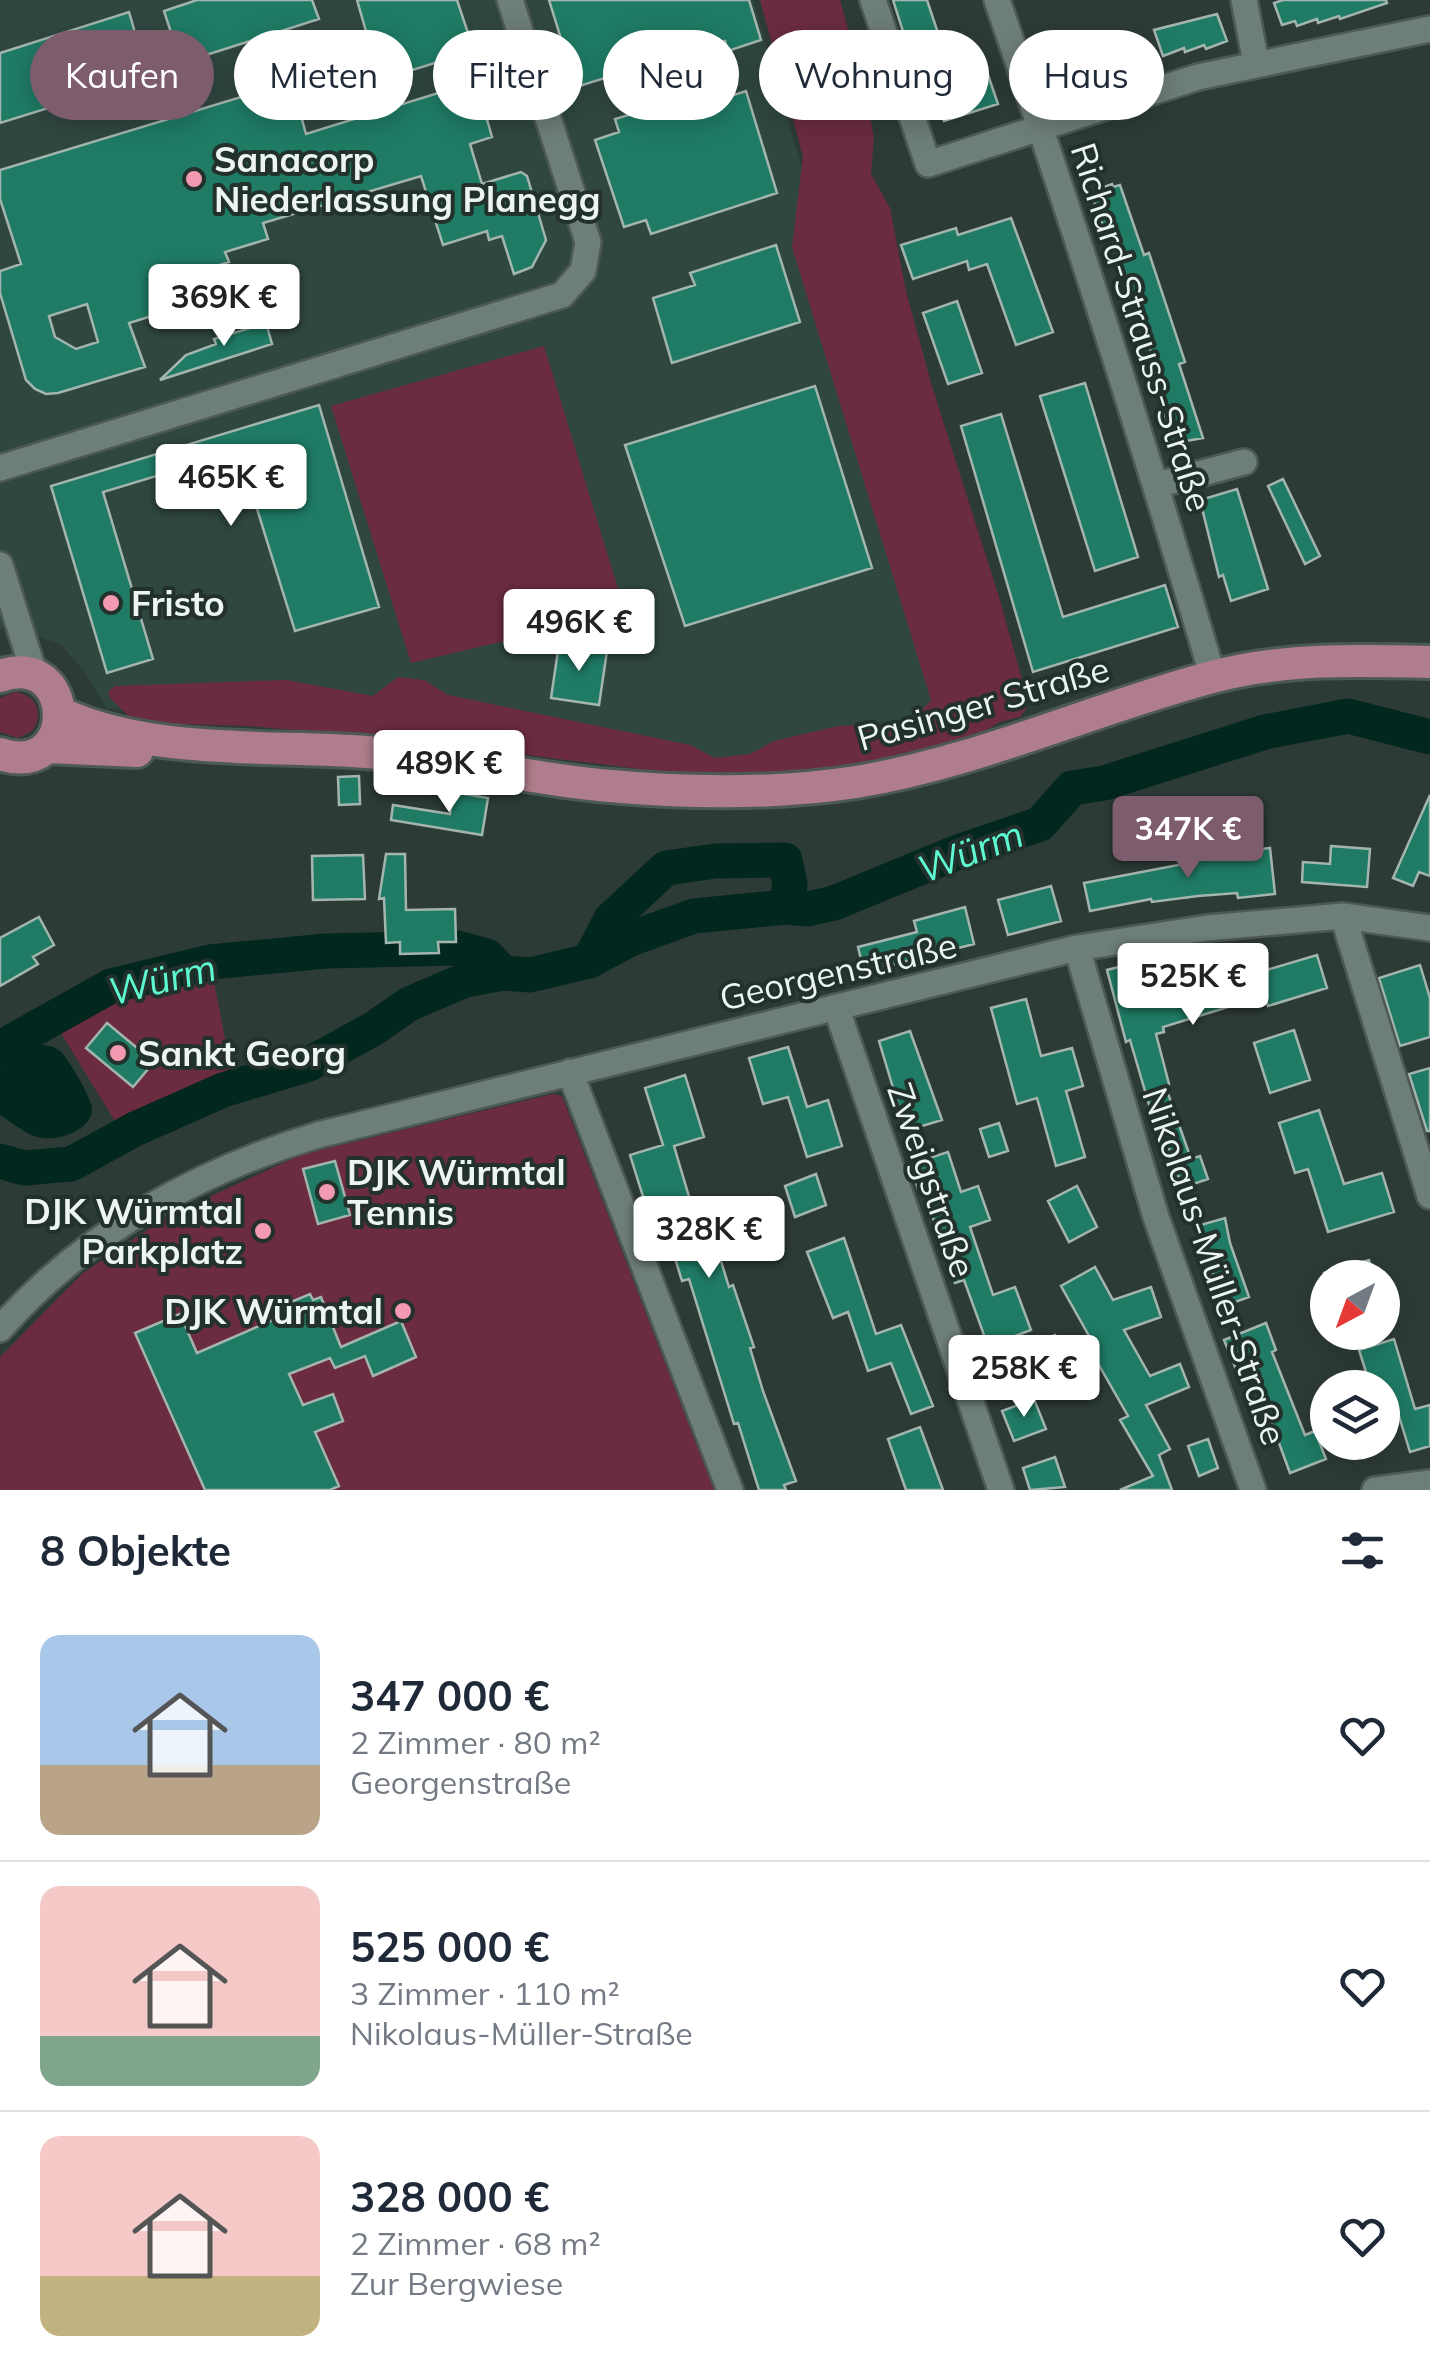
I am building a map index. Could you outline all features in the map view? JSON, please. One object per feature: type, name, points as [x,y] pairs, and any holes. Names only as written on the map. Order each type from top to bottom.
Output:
[{"type":"main road","name":"Pasinger Straße","points":[[60,712],[104,730],[196,744],[289,746],[428,757],[596,784],[678,791],[819,787],[905,773],[1213,677],[1322,660],[1430,662]]},
{"type":"main road","points":[[0,676],[15,672],[36,676],[53,691],[60,712],[55,737],[47,746]]},
{"type":"main road","name":"Pasinger Straße","points":[[0,754],[28,757],[47,746],[102,752],[196,744]]},
{"type":"street","points":[[0,468],[562,295],[583,271],[588,242],[510,0]]},
{"type":"street","points":[[873,0],[928,164],[1198,77],[1430,29]]},
{"type":"street","name":"Richard-Strauss-Straße","points":[[997,0],[1157,486],[1213,677]]},
{"type":"street","points":[[1244,0],[1256,63]]},
{"type":"street","points":[[1157,486],[1244,462]]},
{"type":"street","points":[[0,565],[36,676]]},
{"type":"street","points":[[1342,916],[1430,1196]]},
{"type":"street","name":"Georgenstraße","points":[[0,1330],[71,1262],[140,1212],[202,1178],[270,1150],[1077,948],[1207,928],[1342,916],[1430,928]]},
{"type":"street","name":"Nikolaus-Müller-Straße","points":[[1077,948],[1156,1217],[1253,1490]]},
{"type":"street","name":"Zweigstraße","points":[[836,1007],[1001,1490]]},
{"type":"street","points":[[570,1072],[730,1490]]},
{"type":"street","points":[[1375,1490],[1430,1483]]},
{"type":"shaded area","points":[[0,0],[753,0],[762,30],[759,120],[788,120],[963,722],[933,731],[683,763],[107,708],[85,672],[59,643],[4,626],[0,629]]},
{"type":"shaded area","points":[[760,0],[840,0],[848,30],[768,30]]},
{"type":"shaded area","points":[[793,120],[871,120],[874,138],[871,174],[890,208],[906,291],[931,383],[1027,697],[1026,709],[1020,717],[1000,722],[966,742],[863,763],[784,774],[697,776],[396,739],[248,726],[136,723],[111,699],[108,692],[115,686],[286,680],[373,696],[398,677],[424,680],[448,695],[690,745],[715,758],[750,754],[774,741],[838,726],[892,723],[919,714],[931,700],[792,247],[803,156]]},
{"type":"shaded area","points":[[544,346],[630,628],[556,629],[411,663],[331,406]]},
{"type":"shaded area","points":[[15,692],[33,701],[38,712],[32,731],[18,738],[0,732],[0,698]]},
{"type":"shaded area","points":[[214,982],[231,1069],[118,1126],[59,1030],[114,999]]},
{"type":"shaded area","points":[[39,1045],[61,1052],[80,1080],[92,1108],[81,1128],[58,1138],[31,1135],[0,1115],[0,1066]]},
{"type":"shaded area","name":"DJK Würmtal","points":[[553,1094],[562,1096],[714,1490],[0,1490],[0,1357],[83,1273],[162,1220],[303,1154]]},
{"type":"building","points":[[197,0],[312,0],[319,19],[284,30],[234,30],[234,46],[214,52],[214,30],[170,30],[164,11]]},
{"type":"building","points":[[357,0],[457,0],[467,30],[433,30],[433,64],[413,70],[413,30],[366,30]]},
{"type":"building","points":[[549,0],[749,0],[759,41],[739,47],[739,30],[603,30],[603,79],[583,85],[583,30],[558,30]]},
{"type":"building","points":[[893,0],[927,0],[937,30],[903,30]]},
{"type":"building","points":[[1274,3],[1387,3],[1340,19],[1339,16],[1318,23],[1317,19],[1297,26],[1295,21],[1282,25]]},
{"type":"building","points":[[129,12],[134,30],[72,30]]},
{"type":"building","points":[[1217,14],[1227,41],[1206,49],[1204,45],[1185,52],[1184,48],[1164,56],[1164,30],[1154,30]]},
{"type":"building","points":[[30,43],[30,114],[0,123],[0,53]]},
{"type":"building","points":[[989,78],[998,104],[989,107]]},
{"type":"building","points":[[746,91],[777,193],[651,234],[646,220],[624,227],[595,140],[619,132],[615,120],[739,120],[739,93]]},
{"type":"building","points":[[433,95],[433,120],[487,120],[492,137],[470,144],[482,184],[521,172],[527,176],[546,240],[532,267],[514,274],[502,236],[489,240],[487,231],[443,245],[421,176],[263,223],[268,239],[225,252],[229,262],[198,272],[207,299],[129,323],[145,367],[46,394],[26,380],[0,293],[0,271],[21,264],[0,199],[0,170],[165,120],[214,120],[214,105],[234,99],[234,120],[302,120],[306,134],[351,120],[413,120],[413,101]],"holes":[[[87,304],[98,342],[76,349],[55,337],[49,316]]]},
{"type":"building","points":[[1112,184],[1120,185],[1144,255],[1149,253],[1185,362],[1179,364],[1203,438],[1174,443],[1136,303],[1092,196]]},
{"type":"building","points":[[1011,218],[1053,332],[1016,345],[987,264],[969,270],[967,261],[913,279],[901,245],[956,228],[958,235]]},
{"type":"building","points":[[776,245],[800,322],[672,363],[653,298],[695,285],[690,273]]},
{"type":"building","points":[[957,301],[982,373],[948,384],[923,313]]},
{"type":"building","points":[[266,323],[272,344],[160,380],[186,355],[216,344],[214,339]]},
{"type":"building","points":[[1085,383],[1138,557],[1095,571],[1040,396]]},
{"type":"building","points":[[815,386],[872,568],[685,626],[625,445]]},
{"type":"building","points":[[319,405],[379,607],[295,631],[239,451],[103,492],[153,659],[107,673],[51,486]]},
{"type":"building","points":[[1001,414],[1063,617],[1165,585],[1178,627],[1033,672],[961,426]]},
{"type":"building","points":[[1283,479],[1320,556],[1305,564],[1268,486]]},
{"type":"building","points":[[1237,489],[1268,589],[1231,601],[1223,575],[1219,577],[1200,500]]},
{"type":"building","points":[[559,644],[607,651],[599,705],[551,698]]},
{"type":"building","points":[[359,776],[360,804],[339,805],[338,777]]},
{"type":"building","points":[[453,792],[488,798],[482,835],[391,820],[393,805],[450,814]]},
{"type":"building","points":[[1430,795],[1430,876],[1419,872],[1413,886],[1393,878]]},
{"type":"building","points":[[1331,846],[1370,849],[1367,887],[1302,882],[1303,862],[1330,864]]},
{"type":"building","points":[[1270,848],[1275,894],[1238,898],[1237,893],[1152,902],[1151,899],[1090,911],[1084,883],[1194,859],[1244,855],[1244,851]]},
{"type":"building","points":[[386,854],[405,854],[406,910],[455,909],[456,942],[438,942],[439,953],[400,954],[400,942],[386,943],[384,898],[379,899]]},
{"type":"building","points":[[363,855],[365,899],[313,900],[312,856]]},
{"type":"building","points":[[1051,886],[1061,921],[1008,935],[998,900]]},
{"type":"building","points":[[965,907],[974,944],[864,972],[858,947],[917,932],[914,921]]},
{"type":"building","points":[[39,917],[54,945],[33,957],[38,964],[0,986],[0,938]]},
{"type":"building","points":[[1317,955],[1327,988],[1268,1006],[1264,996],[1163,1027],[1164,1032],[1156,1034],[1169,1084],[1165,1085],[1191,1159],[1200,1156],[1208,1179],[1182,1188],[1166,1140],[1160,1142],[1130,1040],[1126,1042],[1107,970],[1146,960],[1154,993],[1240,966],[1243,977]]},
{"type":"building","points":[[1420,965],[1430,998],[1430,1037],[1400,1046],[1379,978]]},
{"type":"building","points":[[1026,999],[1041,1056],[1072,1048],[1083,1086],[1066,1091],[1085,1157],[1056,1166],[1037,1098],[1017,1104],[991,1008]]},
{"type":"building","name":"Sankt Georg","points":[[107,1023],[154,1062],[133,1087],[86,1048]]},
{"type":"building","points":[[1294,1030],[1310,1080],[1270,1093],[1254,1043]]},
{"type":"building","points":[[910,1031],[942,1120],[906,1131],[879,1041]]},
{"type":"building","points":[[788,1047],[807,1107],[828,1100],[842,1146],[807,1157],[788,1097],[763,1104],[749,1058]]},
{"type":"building","points":[[1430,1068],[1430,1131],[1427,1131],[1409,1074]]},
{"type":"building","points":[[685,1075],[704,1137],[674,1146],[693,1210],[704,1206],[729,1287],[733,1285],[754,1347],[750,1348],[763,1391],[796,1481],[784,1485],[786,1490],[759,1490],[689,1279],[682,1281],[658,1203],[646,1206],[630,1155],[663,1145],[645,1088]]},
{"type":"building","points":[[1319,1110],[1344,1184],[1382,1173],[1394,1212],[1328,1232],[1308,1169],[1295,1173],[1279,1123]]},
{"type":"building","points":[[999,1123],[1008,1151],[989,1157],[980,1129]]},
{"type":"building","points":[[948,1152],[961,1192],[978,1186],[990,1220],[970,1227],[993,1295],[1015,1287],[1031,1330],[988,1346],[964,1280],[955,1283],[923,1188],[918,1189],[910,1164]]},
{"type":"building","name":"DJK Würmtal Tennis","points":[[335,1161],[350,1215],[318,1224],[303,1169]]},
{"type":"building","points":[[816,1174],[826,1205],[795,1217],[785,1186]]},
{"type":"building","points":[[1077,1186],[1097,1227],[1069,1242],[1048,1201]]},
{"type":"building","points":[[1225,1218],[1249,1297],[1224,1306],[1197,1226]]},
{"type":"building","points":[[844,1238],[876,1334],[901,1325],[933,1406],[911,1414],[891,1363],[868,1371],[848,1312],[833,1318],[807,1252]]},
{"type":"building","points":[[1095,1267],[1113,1300],[1151,1287],[1161,1317],[1124,1330],[1150,1376],[1180,1364],[1189,1387],[1146,1405],[1170,1449],[1159,1455],[1172,1490],[1120,1490],[1153,1476],[1120,1420],[1128,1416],[1088,1346],[1093,1343],[1061,1286]]},
{"type":"building","points":[[310,1294],[313,1300],[321,1297],[341,1347],[401,1321],[416,1357],[373,1376],[365,1356],[335,1368],[330,1358],[289,1374],[303,1405],[333,1394],[343,1421],[315,1432],[339,1486],[330,1490],[205,1490],[135,1333],[180,1314],[197,1353],[289,1313],[286,1304]]},
{"type":"building","points":[[1266,1323],[1276,1350],[1272,1352],[1305,1435],[1310,1433],[1310,1460],[1323,1460],[1290,1473],[1271,1421],[1258,1426],[1248,1401],[1261,1396],[1248,1362],[1235,1367],[1224,1340]]},
{"type":"building","points":[[1055,1335],[1065,1361],[1036,1373],[1026,1346]]},
{"type":"building","points":[[1359,1350],[1397,1350],[1415,1409],[1430,1405],[1430,1446],[1410,1452],[1400,1419],[1400,1370],[1365,1370]]},
{"type":"building","points":[[1034,1399],[1046,1429],[1014,1441],[1002,1411]]},
{"type":"building","points":[[920,1427],[943,1490],[906,1490],[888,1439]]},
{"type":"building","points":[[1208,1439],[1218,1468],[1199,1476],[1188,1446]]},
{"type":"building","points":[[1055,1457],[1065,1487],[1030,1490],[1023,1468]]},
{"type":"waterway","name":"Würm","points":[[0,1161],[24,1168],[71,1164],[135,1129],[223,1090],[309,1064],[409,1004],[465,980],[503,973],[530,975],[589,961],[630,939],[694,916],[786,907],[808,909],[834,903],[958,852],[1040,824],[1072,788],[1104,783],[1265,732],[1348,716],[1430,737]]},
{"type":"waterway","name":"Würm","points":[[589,961],[611,919],[666,868],[716,861],[785,860],[790,884],[786,907]]},
{"type":"waterway","name":"Würm","points":[[0,1048],[111,986],[210,962],[326,951],[458,948],[487,956],[503,973]]},
{"type":"place","name":"Sanacorp Niederlassung Planegg","points":[[194,179]]},
{"type":"place","name":"Fristo","points":[[111,603]]},
{"type":"place","name":"Sankt Georg","points":[[118,1053]]},
{"type":"place","name":"DJK Würmtal Tennis","points":[[327,1192]]},
{"type":"place","name":"DJK Würmtal Parkplatz","points":[[263,1231]]},
{"type":"place","name":"DJK Würmtal","points":[[403,1311]]}]
